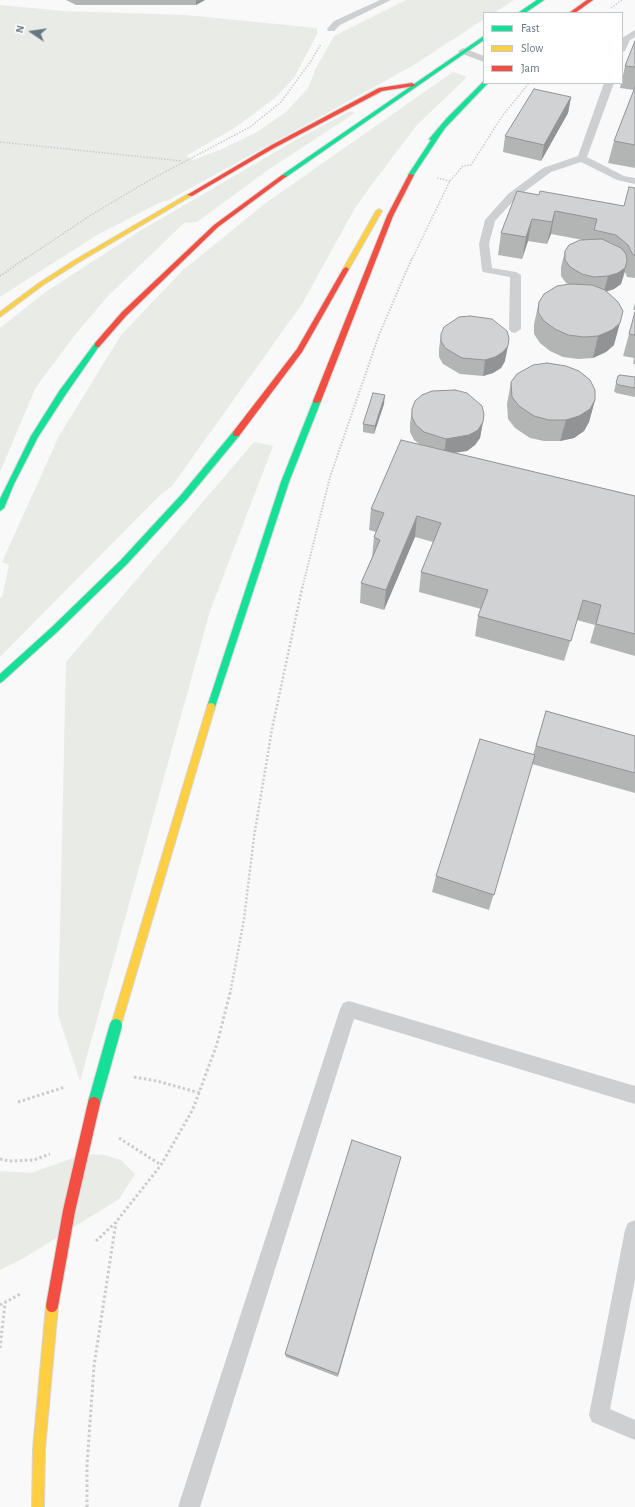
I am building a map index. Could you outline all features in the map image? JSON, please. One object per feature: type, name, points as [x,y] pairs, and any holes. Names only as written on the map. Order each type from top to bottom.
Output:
[{"type":"highway","points":[[523,12],[541,0]]},
{"type":"highway","points":[[573,12],[590,0]]},
{"type":"highway","points":[[0,508],[10,484],[35,436],[62,392],[92,351],[124,314],[191,248],[263,190],[483,39]]},
{"type":"highway","points":[[392,192],[421,152],[484,84]]},
{"type":"highway","points":[[0,314],[42,284],[78,261],[272,147],[381,89],[415,85]]},
{"type":"highway","points":[[38,1507],[38,1449],[49,1324],[69,1211],[93,1108],[116,1025],[199,744],[285,482],[390,216],[413,172],[442,128]]},
{"type":"highway","points":[[0,679],[54,630],[124,562],[184,497],[235,436],[276,384],[300,350],[384,204]]},
{"type":"lane","points":[[331,29],[338,23],[387,0]]},
{"type":"lane","points":[[623,46],[626,39],[635,33]]},
{"type":"lane","points":[[463,51],[483,59]]},
{"type":"lane","points":[[582,158],[609,84]]},
{"type":"lane","points":[[515,330],[516,275],[487,270],[484,244],[490,220],[512,196],[547,170],[582,158],[621,178],[635,181]]},
{"type":"lane","points":[[189,1507],[349,1009],[635,1095]]},
{"type":"lane","points":[[635,1230],[599,1415],[635,1430]]},
{"type":"path","points":[[0,276],[91,215],[182,161],[239,133],[281,102],[311,61],[331,29]]},
{"type":"path","points":[[87,1507],[87,1465],[94,1366],[116,1222],[161,1165],[178,1136],[200,1093],[217,1044],[230,995],[244,919],[258,814],[272,729],[291,632],[330,477],[378,335],[406,271],[450,181],[463,166],[471,166],[503,115],[528,84]]},
{"type":"path","points":[[0,142],[182,161]]},
{"type":"path","points":[[0,1159],[9,1161]]},
{"type":"path","points":[[0,1348],[5,1303]]},
{"type":"shaded area","points":[[406,0],[514,0],[496,12],[483,12],[483,20],[414,65],[167,201],[163,201],[97,235],[0,297],[0,5],[64,11],[186,15],[317,28],[317,34],[294,78],[275,98],[236,127],[186,156],[193,160],[222,149],[257,132],[286,112],[308,88],[316,68],[334,36]]},
{"type":"shaded area","points":[[453,72],[467,77],[416,126],[370,187],[355,208],[302,304],[172,486],[158,497],[0,657],[0,597],[2,597],[9,565],[2,562],[59,436],[121,335],[183,270],[267,202]]},
{"type":"shaded area","points":[[350,111],[355,113],[268,170],[197,222],[184,223],[107,297],[75,335],[36,387],[0,472],[0,328],[44,293],[138,232],[296,140]]},
{"type":"shaded area","points":[[254,442],[273,446],[210,611],[80,1081],[58,1015],[66,662]]},
{"type":"shaded area","points":[[84,1154],[104,1155],[121,1160],[135,1174],[119,1199],[24,1258],[0,1270],[0,1171],[31,1173]]},
{"type":"building","points":[[635,41],[635,67],[625,66]]},
{"type":"building","points":[[635,87],[635,145],[614,141]]},
{"type":"building","points":[[534,89],[571,97],[544,145],[505,136]]},
{"type":"building","points":[[629,187],[635,188],[635,255],[633,255],[628,245],[616,235],[594,230],[597,219],[555,211],[552,222],[532,219],[526,237],[501,233],[517,191],[539,195],[540,191],[624,206]]},
{"type":"building","points":[[602,239],[621,248],[626,254],[627,261],[625,268],[618,273],[608,276],[594,277],[582,274],[570,267],[565,260],[565,251],[569,245],[580,240]]},
{"type":"building","points":[[570,284],[592,285],[605,290],[618,302],[623,311],[620,323],[612,330],[598,336],[584,337],[568,335],[555,329],[544,321],[538,312],[539,302],[544,294],[557,286]]},
{"type":"building","points":[[635,312],[635,335],[629,334]]},
{"type":"building","points":[[470,316],[492,319],[507,331],[509,338],[508,346],[503,352],[495,357],[485,360],[462,358],[445,348],[441,341],[441,334],[444,327],[459,317]]},
{"type":"building","points":[[547,363],[566,366],[579,371],[590,380],[595,390],[595,400],[590,409],[579,416],[566,420],[549,420],[534,416],[519,406],[512,397],[511,382],[517,374],[533,365]]},
{"type":"building","points":[[618,376],[635,377],[635,388],[616,383]]},
{"type":"building","points":[[455,390],[467,393],[482,406],[484,414],[483,422],[478,430],[469,435],[446,439],[424,432],[416,425],[412,417],[412,409],[415,401],[422,395],[432,391]]},
{"type":"building","points":[[373,393],[385,395],[375,426],[363,424]]},
{"type":"building","points":[[401,440],[635,496],[635,634],[596,624],[601,605],[583,600],[571,641],[478,616],[488,590],[421,572],[441,523],[417,516],[386,590],[361,583],[380,540],[374,537],[384,513],[371,509]]},
{"type":"building","points":[[546,711],[635,736],[635,773],[536,746]]},
{"type":"building","points":[[480,739],[535,755],[494,895],[436,876]]},
{"type":"building","points":[[352,1140],[401,1157],[338,1374],[285,1354]]},
{"type":"traffic: fast","points":[[523,12],[541,0]]},
{"type":"traffic: fast","points":[[284,176],[483,39]]},
{"type":"traffic: fast","points":[[432,139],[449,119],[484,84]]},
{"type":"traffic: fast","points":[[411,175],[442,128]]},
{"type":"traffic: fast","points":[[0,508],[10,484],[35,436],[63,392],[97,345]]},
{"type":"traffic: fast","points":[[211,707],[285,482],[317,401]]},
{"type":"traffic: fast","points":[[0,679],[54,630],[124,562],[184,497],[236,434]]},
{"type":"traffic: fast","points":[[94,1103],[116,1025]]},
{"type":"traffic: slow","points":[[0,315],[41,284],[77,261],[190,195]]},
{"type":"traffic: slow","points":[[346,269],[379,211]]},
{"type":"traffic: slow","points":[[116,1025],[211,707]]},
{"type":"traffic: slow","points":[[38,1507],[39,1449],[49,1324],[52,1306]]},
{"type":"traffic: jam","points":[[573,12],[590,0]]},
{"type":"traffic: jam","points":[[190,195],[272,147],[381,89],[412,85]]},
{"type":"traffic: jam","points":[[317,401],[390,216],[411,175]]},
{"type":"traffic: jam","points":[[97,345],[124,314],[216,226],[284,176]]},
{"type":"traffic: jam","points":[[236,434],[300,350],[346,269]]},
{"type":"traffic: jam","points":[[52,1306],[69,1211],[94,1103]]}]
